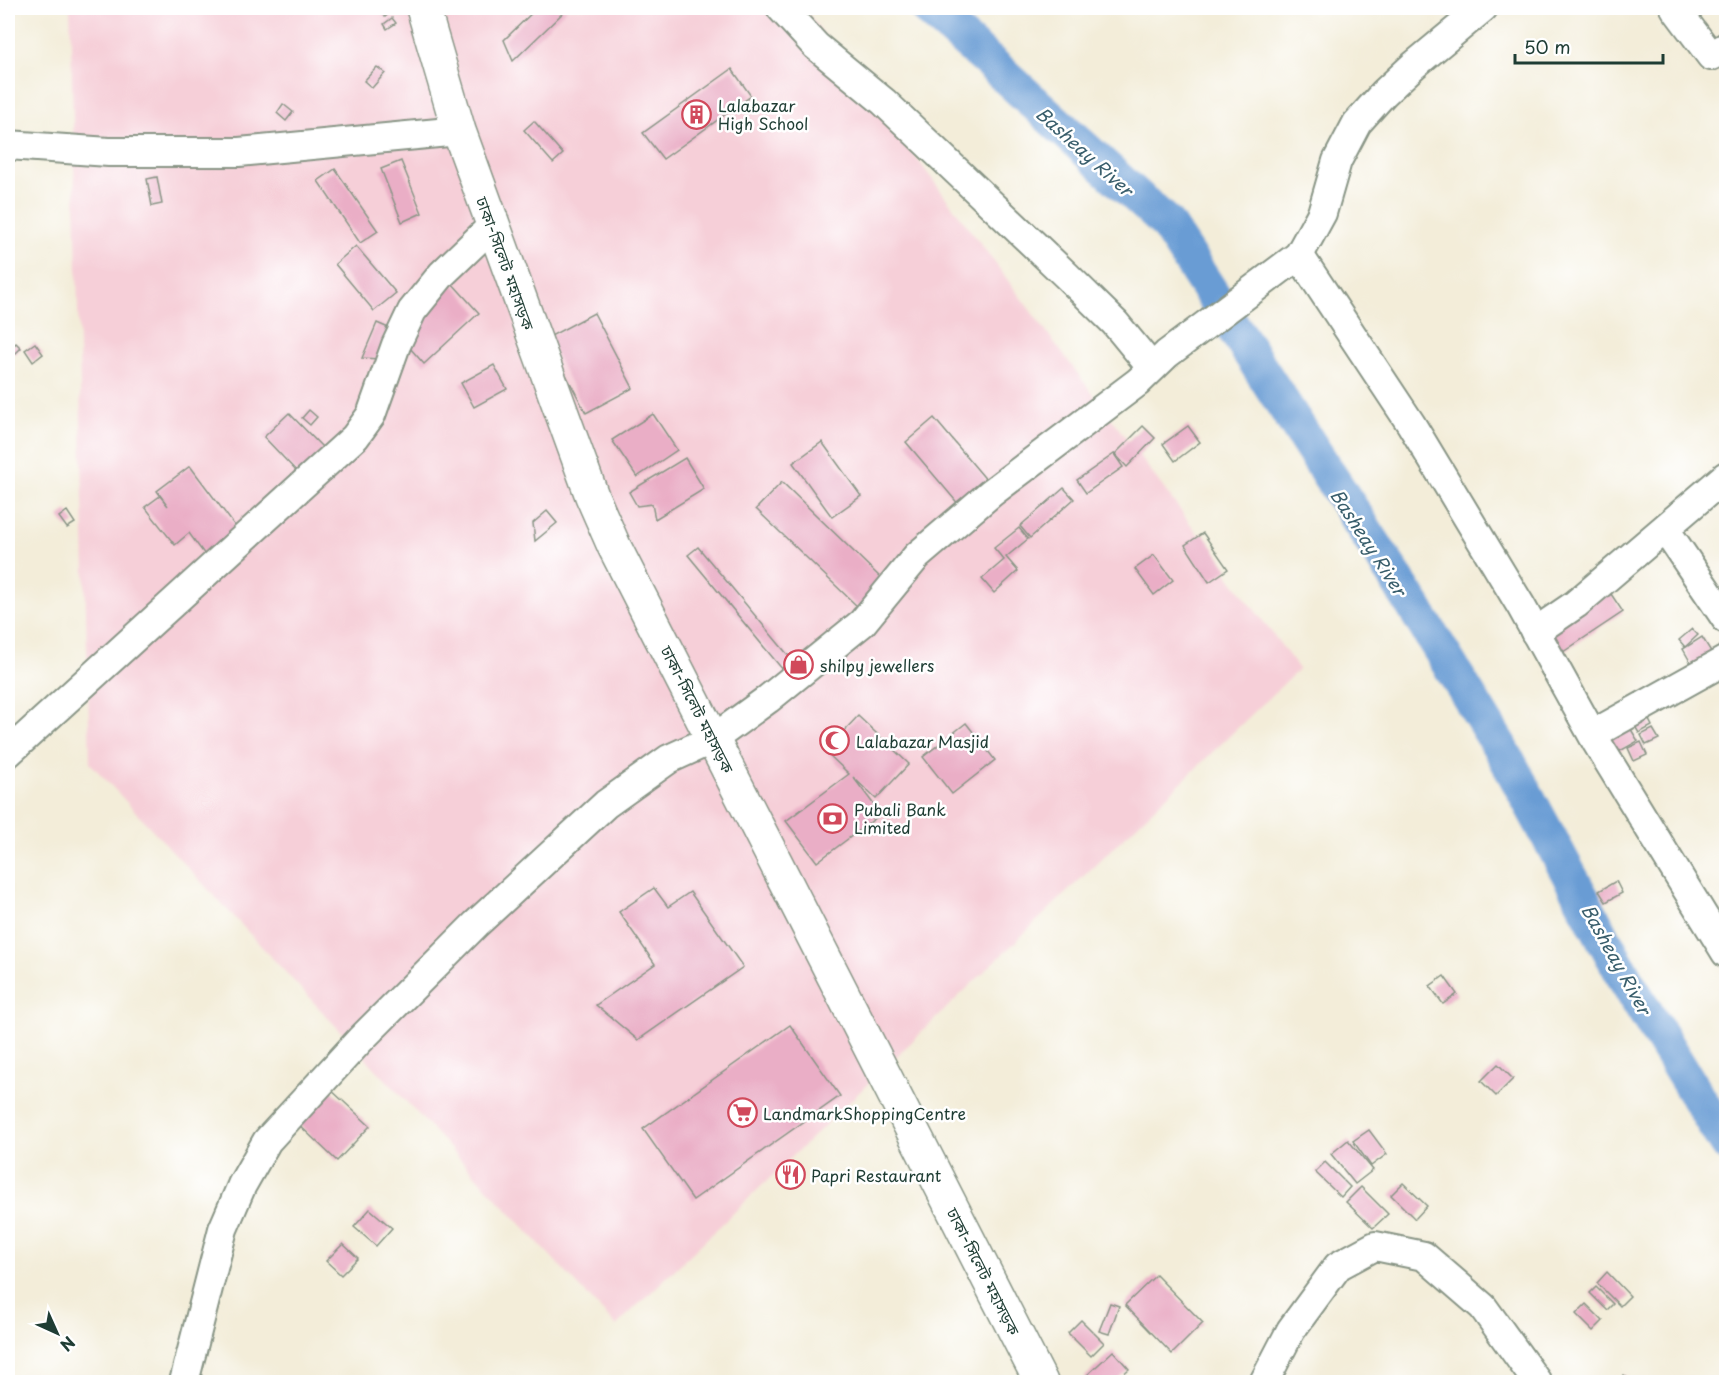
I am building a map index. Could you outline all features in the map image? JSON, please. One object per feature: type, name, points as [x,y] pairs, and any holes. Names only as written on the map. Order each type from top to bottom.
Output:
[{"type":"highway","name":"ঢাকা-সিলেট মহাসড়ক","points":[[423,8],[459,131],[492,226],[592,496],[614,546],[1041,1383]]},
{"type":"street","points":[[781,8],[816,46],[884,102],[1115,323],[1159,361]]},
{"type":"street","points":[[184,1383],[223,1229],[242,1185],[267,1141],[360,1040],[431,967],[606,804],[669,759],[713,739],[768,699],[862,623],[917,556],[991,493],[1138,382],[1159,361],[1299,255],[1322,213],[1337,161],[1358,123],[1384,93],[1413,66],[1483,8]]},
{"type":"street","points":[[1675,8],[1711,56],[1726,47]]},
{"type":"street","points":[[8,145],[108,152],[239,152],[459,131]]},
{"type":"street","points":[[8,753],[355,437],[371,415],[396,345],[412,311],[442,274],[492,226]]},
{"type":"street","points":[[1299,255],[1411,424],[1593,734],[1726,953]]},
{"type":"street","points":[[1535,632],[1576,604],[1726,476]]},
{"type":"street","points":[[1665,529],[1726,619]]},
{"type":"street","points":[[1593,734],[1726,660]]},
{"type":"street","points":[[1264,1383],[1292,1330],[1338,1266],[1375,1246],[1424,1256],[1483,1307],[1537,1383]]},
{"type":"shaded area","points":[[70,8],[804,8],[1299,669],[616,1326],[90,763]]},
{"type":"building","points":[[387,8],[392,11],[385,17],[381,13]]},
{"type":"building","points":[[537,8],[568,8],[513,61],[504,40]]},
{"type":"building","points":[[392,18],[396,23],[387,29],[384,24]]},
{"type":"building","points":[[377,67],[385,73],[372,88],[364,81]]},
{"type":"building","name":"Lalabazar High School","points":[[732,69],[751,96],[663,159],[643,133]]},
{"type":"building","points":[[283,104],[293,112],[286,121],[277,113]]},
{"type":"building","points":[[534,121],[563,154],[553,163],[524,130]]},
{"type":"building","points":[[401,161],[422,213],[402,222],[381,169]]},
{"type":"building","points":[[335,169],[378,231],[360,243],[318,181]]},
{"type":"building","points":[[157,177],[162,204],[152,206],[147,179]]},
{"type":"building","points":[[356,246],[396,293],[374,311],[335,264]]},
{"type":"building","points":[[451,282],[479,313],[424,364],[410,348],[421,309]]},
{"type":"building","points":[[594,313],[633,388],[586,413],[547,338]]},
{"type":"building","points":[[377,323],[393,330],[381,359],[362,358]]},
{"type":"building","points":[[16,343],[21,348],[15,354],[10,349]]},
{"type":"building","points":[[35,343],[43,354],[33,362],[25,350]]},
{"type":"building","points":[[494,365],[507,389],[474,407],[461,383]]},
{"type":"building","points":[[309,410],[317,417],[310,425],[302,418]]},
{"type":"building","points":[[289,413],[324,449],[299,474],[264,437]]},
{"type":"building","points":[[653,414],[677,450],[637,477],[612,440]]},
{"type":"building","points":[[934,418],[988,482],[960,506],[906,442]]},
{"type":"building","points":[[1143,426],[1155,438],[1127,467],[1115,454]]},
{"type":"building","points":[[1188,426],[1200,442],[1175,461],[1163,444]]},
{"type":"building","points":[[822,442],[861,496],[832,517],[793,463]]},
{"type":"building","points":[[1114,454],[1123,467],[1086,493],[1077,480]]},
{"type":"building","points":[[685,458],[704,489],[655,519],[652,504],[637,506],[629,492]]},
{"type":"building","points":[[190,466],[238,530],[205,555],[189,533],[175,545],[145,507],[160,496],[168,506],[157,491]]},
{"type":"building","points":[[782,482],[884,581],[859,608],[756,509]]},
{"type":"building","points":[[1064,488],[1074,499],[1030,538],[1020,526]]},
{"type":"building","points":[[67,511],[75,523],[67,528],[59,517]]},
{"type":"building","points":[[547,511],[557,523],[535,541],[533,523]]},
{"type":"building","points":[[1019,528],[1028,539],[1006,557],[1018,571],[994,593],[982,579],[1004,560],[994,548]]},
{"type":"building","points":[[1203,533],[1228,569],[1209,582],[1185,545]]},
{"type":"building","points":[[698,547],[793,661],[783,670],[688,555]]},
{"type":"building","points":[[1154,555],[1173,580],[1154,595],[1135,569]]},
{"type":"building","points":[[1609,591],[1623,612],[1563,652],[1549,630]]},
{"type":"building","points":[[1692,629],[1698,635],[1685,647],[1679,640]]},
{"type":"building","points":[[1702,637],[1715,658],[1695,670],[1683,649]]},
{"type":"building","points":[[858,716],[909,764],[876,799],[853,777],[881,814],[817,862],[786,821],[849,774],[825,751]]},
{"type":"building","points":[[1647,716],[1652,726],[1639,733],[1633,723]]},
{"type":"building","points":[[966,723],[995,760],[952,794],[923,757]]},
{"type":"building","points":[[1629,726],[1638,741],[1613,755],[1605,740]]},
{"type":"building","points":[[1653,729],[1659,739],[1646,745],[1641,735]]},
{"type":"building","points":[[1641,742],[1647,755],[1634,761],[1628,748]]},
{"type":"building","points":[[1616,881],[1622,893],[1606,902],[1599,891]]},
{"type":"building","points":[[654,888],[668,907],[690,892],[743,967],[638,1040],[596,1005],[655,964],[619,912]]},
{"type":"building","points":[[1444,976],[1457,994],[1443,1004],[1430,986]]},
{"type":"building","name":"LandmarkShoppingCentre","points":[[790,1025],[840,1096],[693,1200],[643,1129]]},
{"type":"building","points":[[1498,1064],[1513,1079],[1496,1096],[1481,1081]]},
{"type":"building","points":[[329,1088],[370,1126],[337,1161],[296,1122]]},
{"type":"building","points":[[1369,1130],[1387,1154],[1371,1166],[1353,1141]]},
{"type":"building","points":[[1348,1140],[1373,1170],[1355,1184],[1331,1154]]},
{"type":"building","points":[[1325,1162],[1350,1187],[1341,1197],[1315,1172]]},
{"type":"building","points":[[1403,1183],[1427,1206],[1415,1219],[1391,1195]]},
{"type":"building","points":[[1361,1187],[1388,1214],[1373,1228],[1346,1202]]},
{"type":"building","points":[[370,1209],[392,1228],[376,1246],[354,1227]]},
{"type":"building","points":[[343,1244],[358,1258],[341,1275],[326,1261]]},
{"type":"building","points":[[1607,1272],[1630,1296],[1620,1306],[1597,1283]]},
{"type":"building","points":[[1156,1275],[1203,1323],[1172,1354],[1125,1305]]},
{"type":"building","points":[[1596,1287],[1613,1304],[1607,1310],[1590,1293]]},
{"type":"building","points":[[1110,1303],[1119,1306],[1109,1334],[1099,1331]]},
{"type":"building","points":[[1586,1304],[1603,1321],[1593,1331],[1576,1314]]},
{"type":"building","points":[[1081,1320],[1104,1343],[1091,1356],[1068,1333]]},
{"type":"building","points":[[1113,1351],[1129,1369],[1114,1382],[1089,1382],[1084,1378]]},
{"type":"building","points":[[1624,1375],[1632,1382],[1617,1382]]},
{"type":"waterway","name":"Basheay River","points":[[927,8],[1166,223],[1408,597],[1503,752],[1627,982],[1726,1143]]},
{"type":"place","name":"Lalabazar High School","points":[[697,114]]},
{"type":"place","name":"shilpy jewellers","points":[[799,665]]},
{"type":"place","name":"Lalabazar Masjid","points":[[835,741]]},
{"type":"place","name":"Pubali Bank Limited","points":[[833,818]]},
{"type":"place","name":"LandmarkShoppingCentre","points":[[742,1113]]},
{"type":"place","name":"Papri Restaurant","points":[[790,1175]]}]
